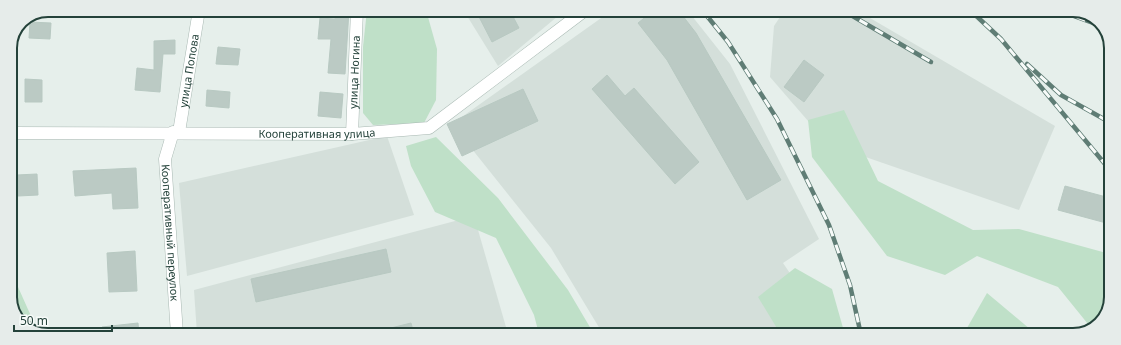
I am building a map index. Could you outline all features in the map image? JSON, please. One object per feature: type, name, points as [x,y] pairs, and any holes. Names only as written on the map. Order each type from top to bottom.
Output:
[{"type":"street","name":"улица Попова","points":[[176,132],[198,17]]},
{"type":"street","name":"улица Ногина","points":[[352,134],[357,17]]},
{"type":"street","name":"Кооперативная улица","points":[[17,133],[176,132],[352,134],[429,128],[576,17]]},
{"type":"street","name":"Кооперативный переулок","points":[[176,132],[165,159],[176,328]]},
{"type":"shaded area","points":[[468,17],[557,17],[498,66]]},
{"type":"shaded area","points":[[603,17],[693,17],[730,64],[819,239],[783,263],[821,319],[815,328],[599,328],[551,248],[452,124]]},
{"type":"shaded area","points":[[780,17],[868,17],[1055,126],[1019,210],[828,144],[770,77],[774,26]]},
{"type":"shaded area","points":[[387,136],[414,215],[187,276],[179,183]]},
{"type":"shaded area","points":[[474,216],[506,328],[197,328],[194,290]]},
{"type":"green space","points":[[366,17],[428,17],[437,49],[436,100],[424,123],[373,125],[363,113],[363,47]]},
{"type":"green space","points":[[844,110],[878,181],[973,230],[1019,229],[1104,252],[1104,297],[1102,309],[1099,314],[1092,322],[1088,324],[1058,287],[977,256],[945,275],[887,256],[812,157],[808,120]]},
{"type":"green space","points":[[436,137],[498,198],[568,290],[590,328],[537,328],[534,315],[496,238],[435,212],[411,166],[406,146]]},
{"type":"green space","points":[[795,268],[832,289],[843,328],[777,328],[758,297]]},
{"type":"green space","points":[[17,285],[35,325],[25,317],[19,309]]},
{"type":"green space","points":[[987,293],[1029,328],[967,328]]},
{"type":"building","points":[[335,17],[349,17],[345,74],[328,73],[331,39],[318,39],[320,18],[335,19]]},
{"type":"building","points":[[479,17],[513,17],[519,28],[492,42]]},
{"type":"building","points":[[646,17],[684,17],[696,33],[781,180],[747,200],[667,60],[638,23]]},
{"type":"building","points":[[31,22],[51,23],[50,39],[29,38]]},
{"type":"building","points":[[175,40],[175,54],[163,54],[160,92],[135,90],[137,68],[154,70],[154,41]]},
{"type":"building","points":[[218,47],[240,49],[238,65],[216,64]]},
{"type":"building","points":[[804,60],[824,75],[804,102],[784,87]]},
{"type":"building","points":[[607,75],[625,96],[634,88],[699,162],[675,184],[592,89]]},
{"type":"building","points":[[25,79],[42,80],[42,102],[25,102]]},
{"type":"building","points":[[523,89],[538,121],[462,156],[447,124]]},
{"type":"building","points":[[207,90],[230,92],[229,108],[206,106]]},
{"type":"building","points":[[320,92],[343,94],[341,118],[318,116]]},
{"type":"building","points":[[136,168],[138,208],[113,209],[112,193],[75,196],[73,171]]},
{"type":"building","points":[[37,174],[38,195],[18,196],[17,175]]},
{"type":"building","points":[[1065,186],[1104,196],[1104,222],[1058,210]]},
{"type":"building","points":[[386,249],[391,272],[256,302],[251,279]]},
{"type":"building","points":[[135,251],[137,291],[109,292],[107,253]]},
{"type":"building","points":[[138,323],[138,328],[102,328]]},
{"type":"building","points":[[411,323],[412,328],[391,328]]},
{"type":"railway","points":[[708,17],[728,42],[777,119],[829,225],[850,285],[859,328]]},
{"type":"railway","points":[[854,17],[931,62]]},
{"type":"railway","points":[[977,17],[1001,39],[1104,163]]},
{"type":"railway","points":[[1078,18],[1090,22]]},
{"type":"railway","points":[[1027,64],[1061,95],[1104,119]]}]
